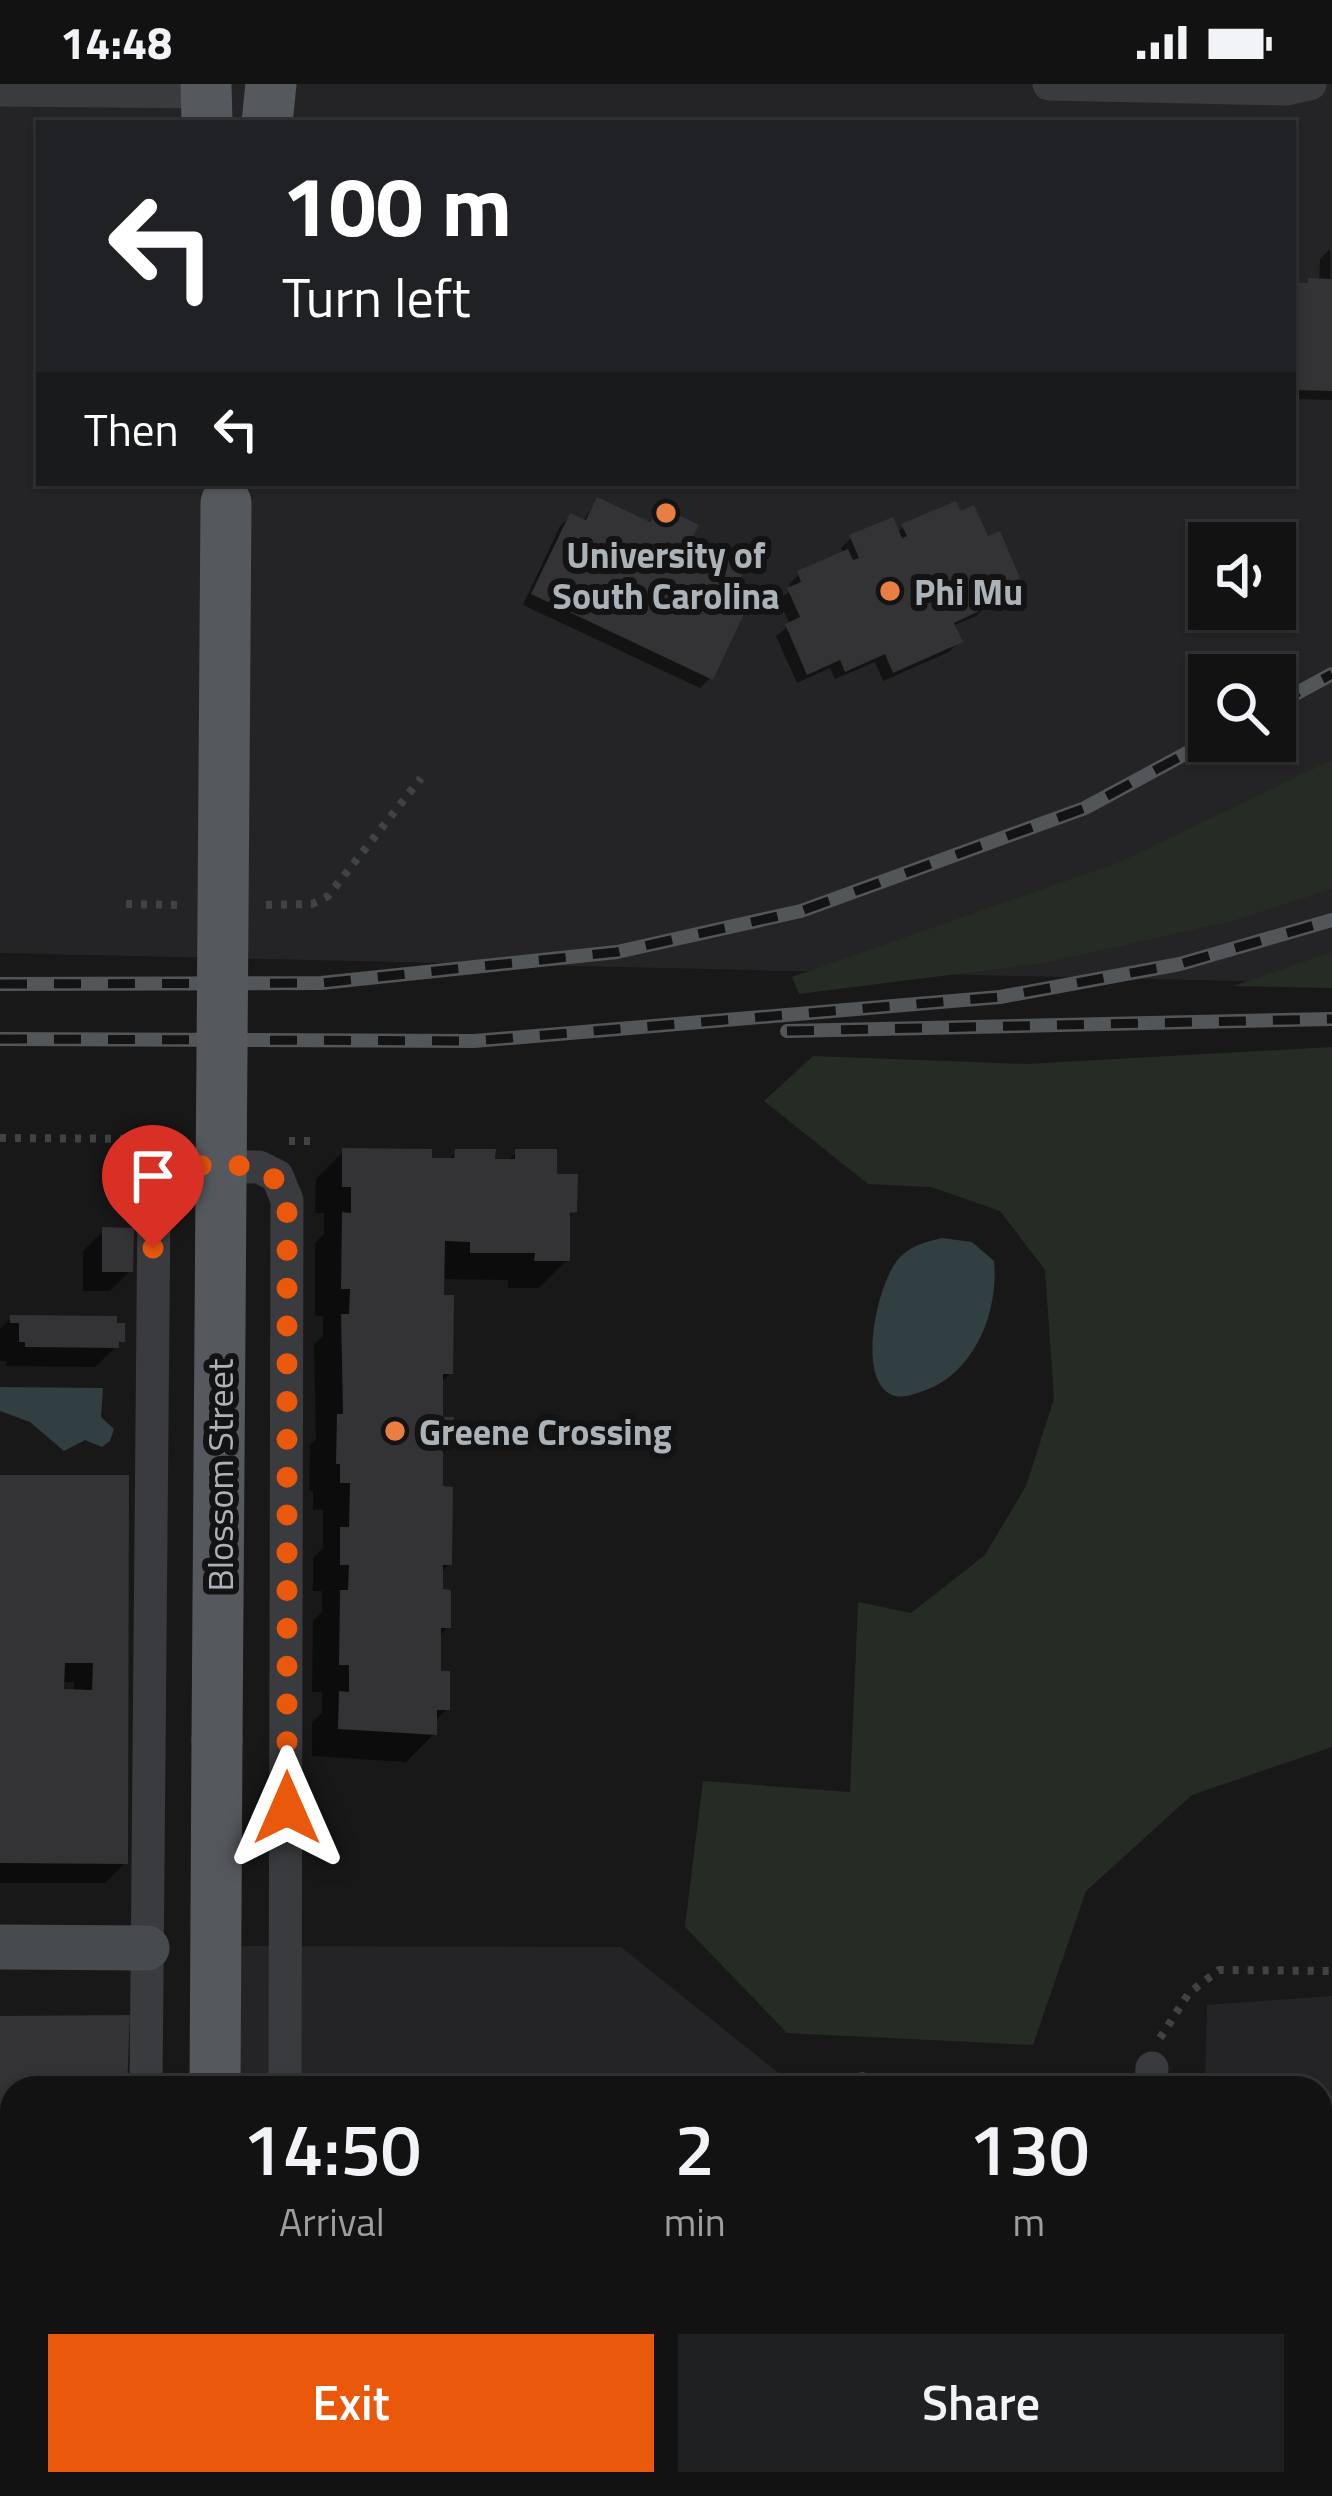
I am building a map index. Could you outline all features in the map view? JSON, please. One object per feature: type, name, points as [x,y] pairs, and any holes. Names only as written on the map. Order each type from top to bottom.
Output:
[{"type":"main road","points":[[267,120],[271,84]]},
{"type":"main road","name":"Blossom Street","points":[[215,2076],[226,490]]},
{"type":"street","points":[[1049,84],[1287,89],[1310,84]]},
{"type":"street","points":[[0,89],[207,100]]},
{"type":"street","points":[[146,2076],[154,1202],[164,1178],[181,1166],[259,1167],[277,1176],[287,1200],[285,2076]]},
{"type":"street","points":[[0,1947],[147,1948]]},
{"type":"path","points":[[255,905],[298,906],[328,896],[421,778]]},
{"type":"path","points":[[127,904],[191,905]]},
{"type":"path","points":[[1152,2076],[1161,2033],[1189,1993],[1220,1970],[1332,1971]]},
{"type":"shaded area","name":"University of South Carolina","points":[[0,84],[1332,84],[1332,983],[0,953]]},
{"type":"shaded area","points":[[1332,760],[1332,889],[1232,921],[1044,963],[799,994],[792,977],[1120,862]]},
{"type":"shaded area","points":[[1332,952],[1332,988],[1233,986]]},
{"type":"shaded area","points":[[1332,1047],[1332,1747],[1192,1795],[1086,1891],[1033,2045],[787,2033],[685,1927],[703,1781],[850,1792],[858,1602],[911,1613],[985,1555],[1026,1486],[1054,1399],[1045,1270],[1000,1211],[931,1187],[868,1184],[764,1101],[813,1056],[1026,1064]]},
{"type":"shaded area","points":[[942,1238],[972,1242],[994,1261],[988,1319],[958,1369],[926,1390],[894,1396],[880,1384],[872,1349],[884,1286],[900,1257]]},
{"type":"shaded area","points":[[0,1387],[103,1388],[101,1417],[114,1429],[110,1441],[102,1447],[85,1440],[64,1451],[30,1422],[0,1411]]},
{"type":"shaded area","points":[[208,1946],[621,1947],[780,2074],[1130,2075],[1130,2076],[207,2076]]},
{"type":"shaded area","points":[[1332,1996],[1332,2076],[1205,2076],[1207,2005]]},
{"type":"building","points":[[1308,278],[1332,279],[1332,391],[1296,390],[1296,283],[1308,283]]},
{"type":"building","points":[[597,497],[650,522],[658,505],[699,525],[690,542],[745,568],[734,593],[750,601],[713,680],[531,594],[570,513],[586,520]]},
{"type":"building","name":"Phi Mu","points":[[956,501],[961,511],[974,505],[988,536],[1000,531],[1020,578],[985,594],[990,606],[954,623],[963,642],[893,673],[885,654],[845,672],[840,660],[807,675],[785,624],[800,617],[787,588],[801,582],[797,571],[848,549],[853,560],[859,558],[849,535],[893,517],[902,538],[907,536],[901,524]]},
{"type":"building","name":"Greene Crossing","points":[[342,1148],[432,1149],[432,1158],[454,1158],[455,1149],[496,1149],[495,1159],[515,1159],[515,1149],[557,1149],[557,1174],[578,1174],[577,1212],[570,1213],[570,1261],[534,1261],[535,1253],[470,1253],[470,1242],[445,1241],[444,1295],[454,1295],[453,1374],[443,1374],[443,1417],[454,1417],[454,1446],[443,1446],[443,1486],[453,1487],[452,1565],[443,1565],[443,1589],[451,1590],[451,1628],[441,1628],[441,1671],[450,1671],[450,1710],[437,1710],[437,1735],[338,1729],[339,1691],[349,1692],[349,1665],[339,1665],[340,1590],[348,1590],[349,1565],[340,1565],[340,1527],[349,1527],[350,1483],[340,1483],[340,1464],[336,1464],[337,1414],[343,1414],[341,1314],[349,1314],[350,1289],[341,1289],[342,1212],[351,1213],[351,1187],[342,1187]]},
{"type":"building","points":[[102,1227],[134,1228],[133,1272],[102,1272]]},
{"type":"building","points":[[10,1315],[117,1316],[117,1323],[125,1323],[125,1342],[119,1342],[119,1348],[25,1347],[25,1342],[19,1342],[19,1323],[10,1323]]},
{"type":"building","points":[[0,1475],[129,1475],[128,1864],[0,1863]],"holes":[[[65,1663],[93,1663],[92,1690],[64,1689]]]},
{"type":"building","points":[[130,2015],[127,2076],[0,2076],[0,2016]]},
{"type":"railway","points":[[1296,694],[1332,674]]},
{"type":"railway","points":[[0,984],[321,983],[617,952],[801,911],[1085,808],[1188,752]]},
{"type":"railway","points":[[0,1039],[474,1041],[1000,997],[1180,964],[1332,920]]},
{"type":"railway","points":[[787,1031],[1332,1019]]},
{"type":"place","name":"University of South Carolina","points":[[666,513]]},
{"type":"place","name":"Phi Mu","points":[[890,591]]},
{"type":"place","name":"Greene Crossing","points":[[395,1431]]},
{"type":"route","points":[[153,1248],[157,1189],[172,1170],[181,1166],[259,1167],[277,1176],[284,1188],[287,1808]]}]
